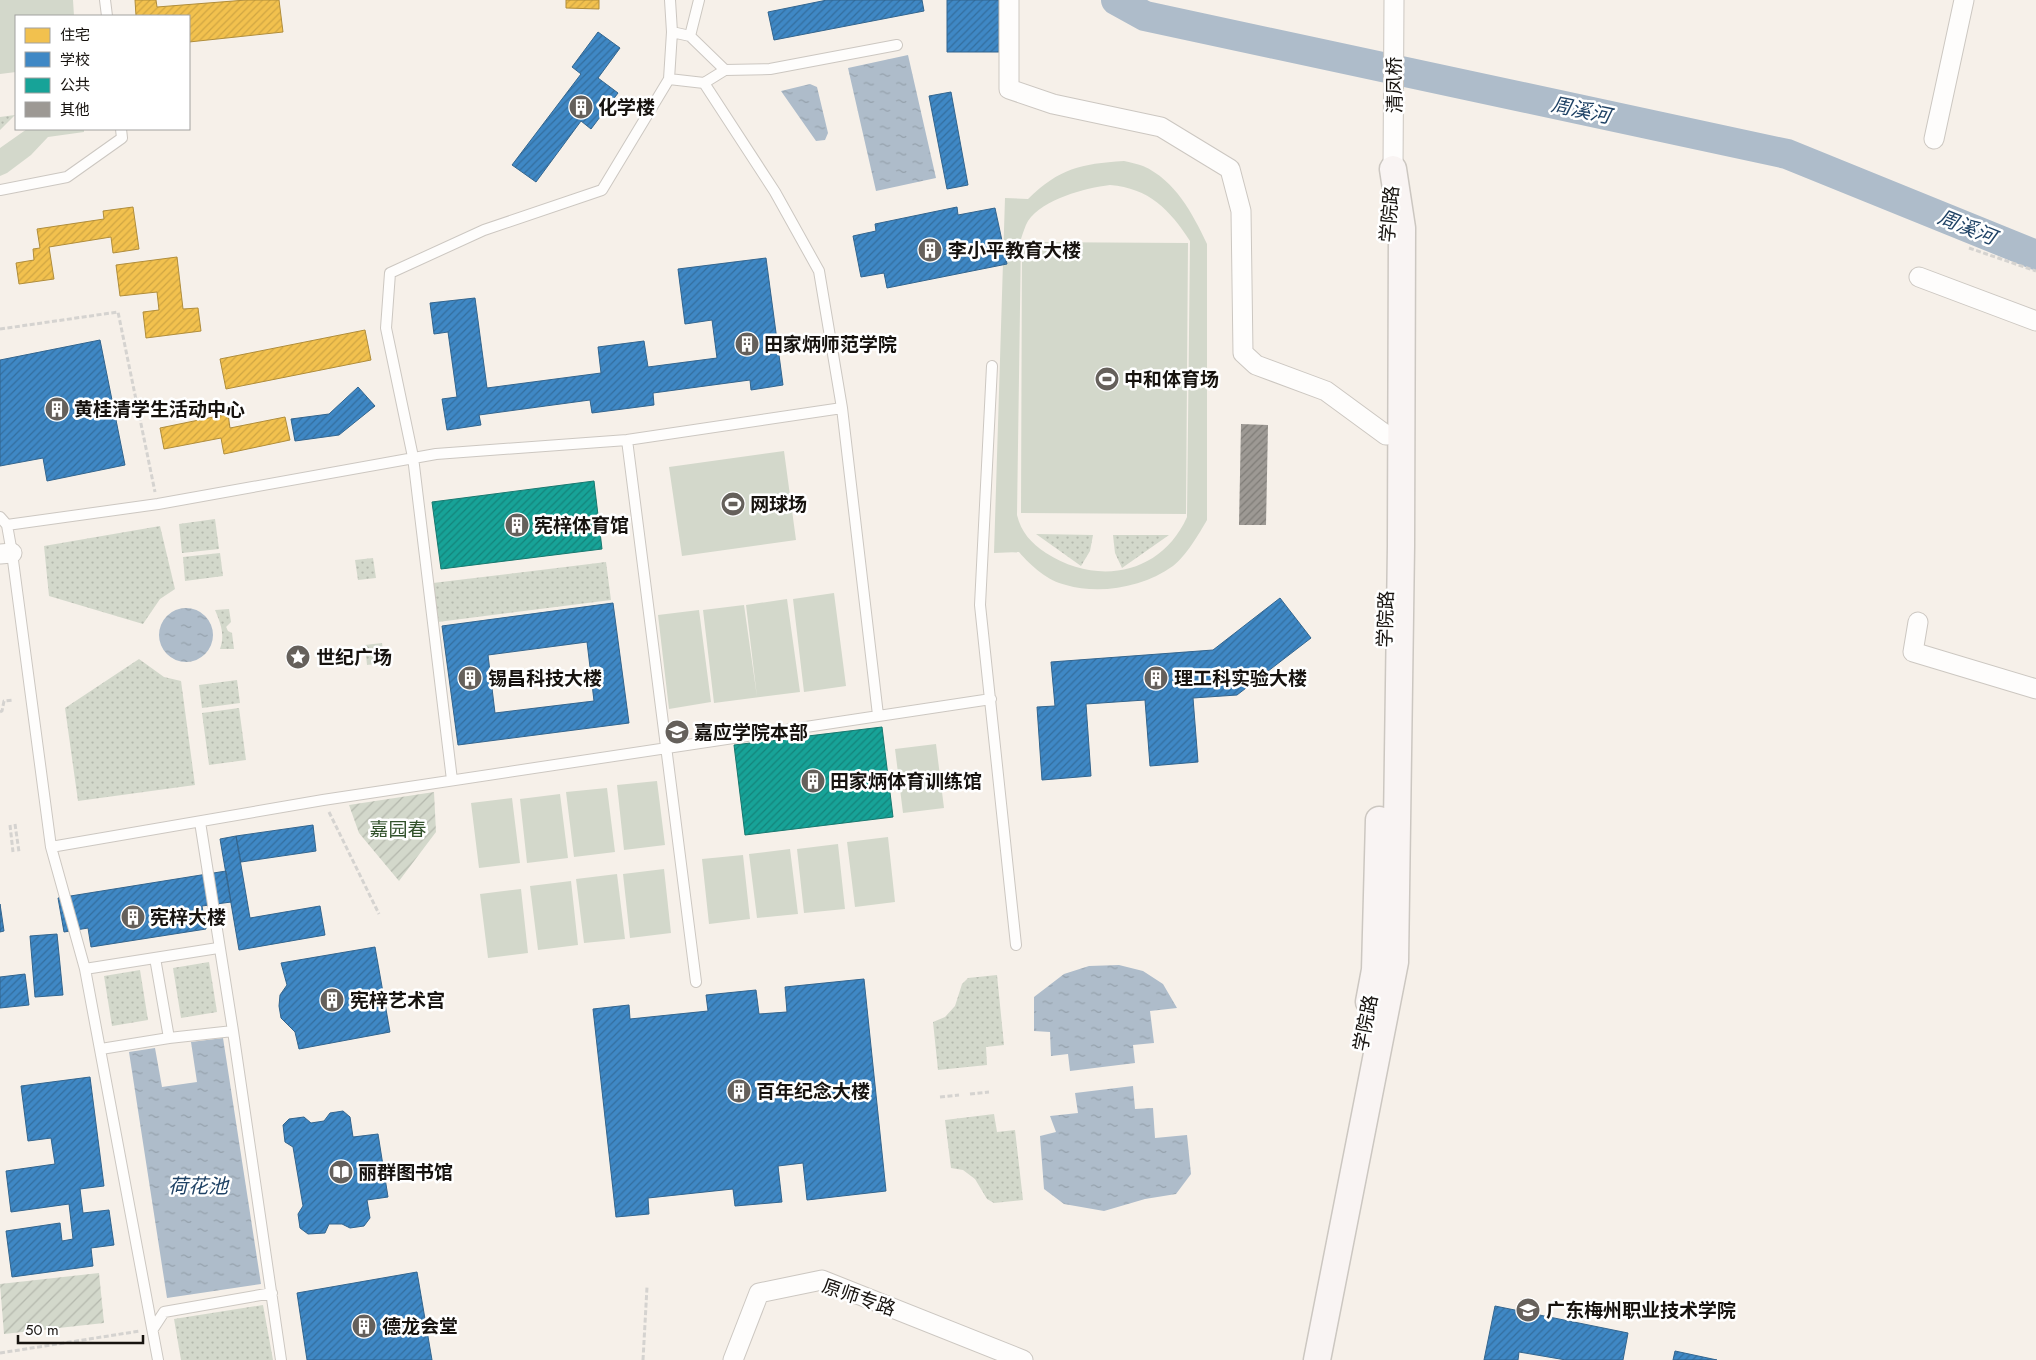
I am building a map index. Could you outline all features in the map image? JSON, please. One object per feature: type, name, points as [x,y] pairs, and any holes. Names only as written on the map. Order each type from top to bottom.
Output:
[{"type":"street","points":[[1009,0],[1009,90],[1053,104],[1161,127],[1230,169],[1241,210],[1243,353],[1256,365],[1326,391],[1386,434]]},
{"type":"street","name":"清凤桥","points":[[1393,170],[1394,0]]},
{"type":"street","points":[[1934,138],[1964,0]]},
{"type":"street","name":"学院路","points":[[1299,1360],[1375,970],[1386,563],[1385,230],[1393,170]]},
{"type":"street","name":"学院路","points":[[1317,1360],[1395,962],[1401,546],[1402,228],[1393,170]]},
{"type":"street","points":[[1919,276],[2036,321]]},
{"type":"street","points":[[1918,622],[1913,652],[2036,689]]},
{"type":"street","name":"原师专路","points":[[734,1360],[758,1293],[822,1280],[1023,1360]]},
{"type":"lane","points":[[105,0],[107,15]]},
{"type":"lane","points":[[452,780],[413,457],[386,328],[390,273],[484,230],[602,190],[669,79],[672,32],[670,0]]},
{"type":"lane","points":[[690,36],[699,0]]},
{"type":"lane","points":[[672,32],[690,36],[724,70]]},
{"type":"lane","points":[[669,79],[704,83],[724,70],[770,70],[897,45]]},
{"type":"lane","points":[[704,83],[775,192],[819,271],[842,408],[878,715]]},
{"type":"lane","points":[[0,190],[66,177],[122,138],[121,130]]},
{"type":"lane","points":[[992,366],[980,605],[1016,945]]},
{"type":"lane","points":[[158,1360],[85,969],[51,847],[6,553],[4,521],[158,504],[413,457],[627,440],[842,408]]},
{"type":"lane","points":[[627,440],[668,749],[696,982]]},
{"type":"lane","points":[[51,847],[323,800],[991,699]]},
{"type":"lane","points":[[200,822],[218,948],[233,1031],[281,1360]]},
{"type":"lane","points":[[85,969],[218,948]]},
{"type":"lane","points":[[155,958],[169,1038]]},
{"type":"lane","points":[[100,1049],[169,1038],[233,1031]]},
{"type":"lane","points":[[153,1329],[164,1312],[272,1293]]},
{"type":"path","points":[[1969,248],[2036,271]]},
{"type":"path","points":[[0,329],[118,312],[158,504]]},
{"type":"path","points":[[0,712],[2,711],[4,701],[14,700]]},
{"type":"path","points":[[323,800],[379,914]]},
{"type":"path","points":[[15,824],[19,852]]},
{"type":"path","points":[[10,826],[13,852]]},
{"type":"path","points":[[970,1094],[989,1092]]},
{"type":"path","points":[[940,1097],[959,1095]]},
{"type":"path","points":[[643,1360],[646,1287]]},
{"type":"path","points":[[0,1353],[153,1329]]},
{"type":"green space","points":[[0,0],[73,0],[74,15],[15,15],[15,72],[0,74]]},
{"type":"green space","points":[[15,115],[0,130],[0,117]]},
{"type":"green space","points":[[26,130],[84,130],[84,132],[48,137],[31,155],[0,176],[0,148]]},
{"type":"green space","points":[[1124,161],[1141,165],[1154,172],[1174,189],[1196,221],[1207,244],[1207,520],[1183,557],[1161,573],[1135,584],[1121,587],[1107,589],[1079,588],[1059,583],[1046,576],[1034,568],[1019,552],[994,553],[1005,198],[1028,199],[1050,180],[1061,174],[1083,166]],"holes":[[[1110,185],[1124,187],[1157,202],[1175,220],[1190,241],[1187,517],[1176,537],[1161,552],[1144,563],[1126,569],[1106,571],[1086,569],[1066,563],[1046,553],[1027,537],[1017,515],[1021,239],[1028,221],[1035,213],[1054,201],[1077,192],[1100,187]]]},
{"type":"green space","points":[[1022,242],[1188,243],[1186,514],[1021,513]]},
{"type":"green space","name":"网球场","points":[[784,451],[796,540],[682,556],[669,467]]},
{"type":"green space","points":[[215,519],[219,549],[182,553],[179,524]]},
{"type":"green space","points":[[160,526],[175,589],[160,599],[143,624],[49,596],[44,546]]},
{"type":"green space","points":[[1036,534],[1093,535],[1090,551],[1081,566]]},
{"type":"green space","points":[[1113,535],[1169,535],[1122,568],[1115,553]]},
{"type":"green space","points":[[220,553],[223,576],[185,581],[183,557]]},
{"type":"green space","points":[[373,558],[376,578],[358,580],[355,560]]},
{"type":"green space","points":[[606,562],[611,600],[438,622],[433,583]]},
{"type":"green space","points":[[834,593],[846,686],[804,692],[793,599]]},
{"type":"green space","points":[[787,599],[800,692],[714,703],[703,610],[744,605],[757,697],[746,605]]},
{"type":"green space","points":[[229,609],[231,622],[226,627],[232,633],[234,649],[220,649],[222,630],[215,610]]},
{"type":"green space","points":[[699,610],[711,702],[669,709],[658,615]]},
{"type":"green space","points":[[382,643],[385,663],[367,665],[365,645]]},
{"type":"green space","points":[[139,659],[164,677],[181,681],[195,785],[78,801],[65,708]]},
{"type":"green space","points":[[237,680],[240,703],[202,708],[199,685]]},
{"type":"green space","points":[[239,708],[246,760],[209,765],[202,713]]},
{"type":"green space","points":[[936,744],[944,808],[903,813],[895,749]]},
{"type":"green space","points":[[657,781],[665,845],[624,850],[617,785]]},
{"type":"green space","points":[[607,788],[615,852],[574,857],[566,792]]},
{"type":"green space","name":"嘉园春","points":[[434,792],[436,832],[399,881],[359,833],[349,805]]},
{"type":"green space","points":[[560,794],[568,858],[527,863],[520,799]]},
{"type":"green space","points":[[512,798],[520,863],[479,868],[471,803]]},
{"type":"green space","points":[[888,837],[895,902],[855,907],[847,842]]},
{"type":"green space","points":[[838,844],[845,909],[804,913],[797,849]]},
{"type":"green space","points":[[790,849],[798,914],[757,918],[749,854]]},
{"type":"green space","points":[[743,855],[750,919],[709,924],[702,859]]},
{"type":"green space","points":[[664,869],[671,933],[630,938],[623,874]]},
{"type":"green space","points":[[617,874],[625,939],[584,943],[576,879]]},
{"type":"green space","points":[[571,881],[578,945],[538,950],[530,886]]},
{"type":"green space","points":[[521,889],[528,953],[488,958],[480,894]]},
{"type":"green space","points":[[209,962],[217,1012],[181,1018],[173,968]]},
{"type":"green space","points":[[140,970],[148,1020],[112,1026],[104,976]]},
{"type":"green space","points":[[997,975],[1004,1045],[986,1047],[987,1065],[938,1070],[933,1022],[945,1017],[955,1006],[962,984],[968,978]]},
{"type":"green space","points":[[994,1114],[997,1132],[1015,1130],[1023,1200],[994,1203],[987,1199],[975,1179],[963,1170],[951,1168],[945,1120]]},
{"type":"green space","points":[[99,1273],[104,1323],[4,1334],[0,1284]]},
{"type":"green space","points":[[263,1305],[273,1360],[181,1360],[174,1319]]},
{"type":"water","points":[[908,55],[936,178],[876,191],[848,68]]},
{"type":"water","points":[[810,84],[817,87],[828,133],[825,140],[816,141],[781,91]]},
{"type":"water","points":[[186,608],[196,610],[205,616],[211,625],[213,635],[211,645],[205,654],[196,660],[186,662],[176,660],[167,654],[161,645],[159,635],[161,625],[167,616],[176,610]]},
{"type":"water","points":[[1119,965],[1143,971],[1163,984],[1177,1008],[1150,1011],[1154,1043],[1133,1045],[1135,1063],[1070,1071],[1068,1054],[1051,1056],[1050,1032],[1034,1031],[1034,997],[1064,974],[1089,966]]},
{"type":"water","name":"荷花池","points":[[223,1038],[261,1284],[167,1298],[129,1052],[155,1048],[162,1087],[197,1082],[191,1042]]},
{"type":"water","points":[[1133,1086],[1135,1109],[1153,1108],[1155,1138],[1187,1135],[1191,1174],[1176,1194],[1145,1199],[1104,1211],[1064,1204],[1044,1189],[1040,1136],[1056,1132],[1050,1116],[1078,1113],[1075,1093]]},
{"type":"building: 住宅","points":[[135,0],[156,0],[157,7],[246,0],[279,0],[283,32],[190,42],[190,15],[136,15]]},
{"type":"building: 住宅","points":[[566,0],[599,0],[599,9],[566,8]]},
{"type":"building: 住宅","points":[[133,207],[139,249],[113,253],[111,237],[49,247],[54,279],[19,284],[16,263],[34,260],[33,249],[40,248],[37,229],[104,219],[103,211]]},
{"type":"building: 住宅","points":[[177,257],[183,309],[198,308],[201,331],[146,338],[143,312],[159,310],[157,292],[120,296],[116,265]]},
{"type":"building: 住宅","points":[[365,330],[371,360],[226,389],[220,359]]},
{"type":"building: 住宅","points":[[228,414],[230,428],[285,417],[290,440],[224,454],[221,438],[164,449],[160,428]]},
{"type":"building: 学校","points":[[827,0],[922,0],[924,11],[774,40],[768,12]]},
{"type":"building: 学校","points":[[947,0],[999,0],[999,52],[947,52]]},
{"type":"building: 学校","name":"化学楼","points":[[598,32],[620,48],[598,78],[618,93],[591,129],[581,121],[536,182],[512,165],[581,74],[572,67]]},
{"type":"building: 学校","points":[[951,92],[968,185],[947,189],[929,96]]},
{"type":"building: 学校","name":"李小平教育大楼","points":[[957,207],[958,215],[995,208],[1007,264],[887,288],[884,273],[861,277],[853,236],[876,231],[875,224]]},
{"type":"building: 学校","name":"田家炳师范学院","points":[[766,258],[783,385],[751,390],[750,380],[653,393],[654,405],[592,413],[590,400],[479,415],[481,425],[447,430],[442,399],[457,397],[448,332],[434,334],[430,303],[475,298],[487,388],[601,373],[598,347],[644,341],[648,367],[717,358],[712,320],[685,324],[678,269]]},
{"type":"building: 学校","name":"黄桂清学生活动中心","points":[[100,340],[125,465],[47,481],[43,458],[0,466],[0,360]]},
{"type":"building: 学校","points":[[358,387],[375,406],[339,435],[295,441],[291,419],[329,414]]},
{"type":"building: 学校","name":"理工科实验大楼","points":[[1280,598],[1311,638],[1237,695],[1193,698],[1198,762],[1150,766],[1145,700],[1086,704],[1091,776],[1042,780],[1037,707],[1055,706],[1051,662],[1213,650]]},
{"type":"building: 学校","name":"锡昌科技大楼","points":[[613,603],[629,723],[458,745],[442,626]],"holes":[[[587,642],[594,701],[495,713],[488,655]]]},
{"type":"building: 学校","points":[[313,825],[316,851],[241,862],[236,836]]},
{"type":"building: 学校","points":[[236,836],[250,918],[320,906],[325,935],[239,950],[220,839]]},
{"type":"building: 学校","name":"宪梓大楼","points":[[226,871],[231,902],[202,906],[206,929],[91,947],[88,928],[64,932],[58,898]]},
{"type":"building: 学校","points":[[0,904],[4,931],[0,932]]},
{"type":"building: 学校","points":[[57,934],[63,995],[35,997],[30,936]]},
{"type":"building: 学校","name":"宪梓艺术宫","points":[[375,947],[390,1032],[299,1049],[295,1032],[281,1018],[280,995],[287,985],[281,963]]},
{"type":"building: 学校","points":[[25,974],[29,1005],[0,1008],[0,977]]},
{"type":"building: 学校","name":"百年纪念大楼","points":[[864,979],[886,1191],[807,1200],[803,1163],[778,1166],[782,1202],[735,1206],[733,1189],[648,1198],[649,1214],[616,1217],[593,1009],[629,1005],[630,1019],[708,1011],[706,995],[756,990],[759,1014],[787,1012],[785,987]]},
{"type":"building: 学校","points":[[90,1077],[104,1186],[80,1189],[83,1213],[109,1210],[114,1245],[91,1248],[93,1266],[12,1277],[6,1231],[60,1223],[62,1241],[73,1239],[69,1204],[11,1212],[6,1171],[55,1164],[51,1138],[28,1141],[21,1086]]},
{"type":"building: 学校","name":"丽群图书馆","points":[[343,1111],[350,1117],[353,1137],[378,1134],[388,1197],[367,1200],[370,1218],[364,1226],[350,1228],[342,1224],[329,1224],[325,1233],[308,1234],[300,1228],[298,1214],[303,1206],[293,1147],[285,1142],[283,1125],[289,1119],[304,1117],[311,1123],[324,1121],[330,1113]]},
{"type":"building: 学校","name":"德龙会堂","points":[[417,1272],[432,1360],[307,1360],[297,1293]]},
{"type":"building: 学校","points":[[1495,1306],[1628,1333],[1623,1360],[1566,1360],[1519,1352],[1518,1360],[1484,1360]]},
{"type":"building: 学校","points":[[1675,1351],[1717,1360],[1673,1360]]},
{"type":"building: 公共","name":"宪梓体育馆","points":[[594,481],[602,549],[441,569],[432,502]]},
{"type":"building: 公共","name":"田家炳体育训练馆","points":[[882,727],[893,817],[745,835],[734,745]]},
{"type":"building: 其他","points":[[1241,424],[1268,425],[1266,525],[1239,525]]},
{"type":"waterway","name":"周溪河","points":[[1116,0],[1145,16],[1787,154],[2036,255]]},
{"type":"place","name":"化学楼","points":[[581,107]]},
{"type":"place","name":"李小平教育大楼","points":[[930,250]]},
{"type":"place","name":"田家炳师范学院","points":[[747,344]]},
{"type":"place","name":"中和体育场","points":[[1107,379]]},
{"type":"place","name":"黄桂清学生活动中心","points":[[57,409]]},
{"type":"place","name":"网球场","points":[[733,504]]},
{"type":"place","name":"宪梓体育馆","points":[[517,525]]},
{"type":"place","name":"世纪广场","points":[[298,657]]},
{"type":"place","name":"锡昌科技大楼","points":[[470,678]]},
{"type":"place","name":"理工科实验大楼","points":[[1156,678]]},
{"type":"place","name":"嘉应学院本部","points":[[677,732]]},
{"type":"place","name":"田家炳体育训练馆","points":[[813,781]]},
{"type":"place","name":"宪梓大楼","points":[[133,917]]},
{"type":"place","name":"宪梓艺术宫","points":[[332,1000]]},
{"type":"place","name":"百年纪念大楼","points":[[739,1091]]},
{"type":"place","name":"丽群图书馆","points":[[341,1172]]},
{"type":"place","name":"广东梅州职业技术学院","points":[[1528,1310]]},
{"type":"place","name":"德龙会堂","points":[[364,1326]]}]
